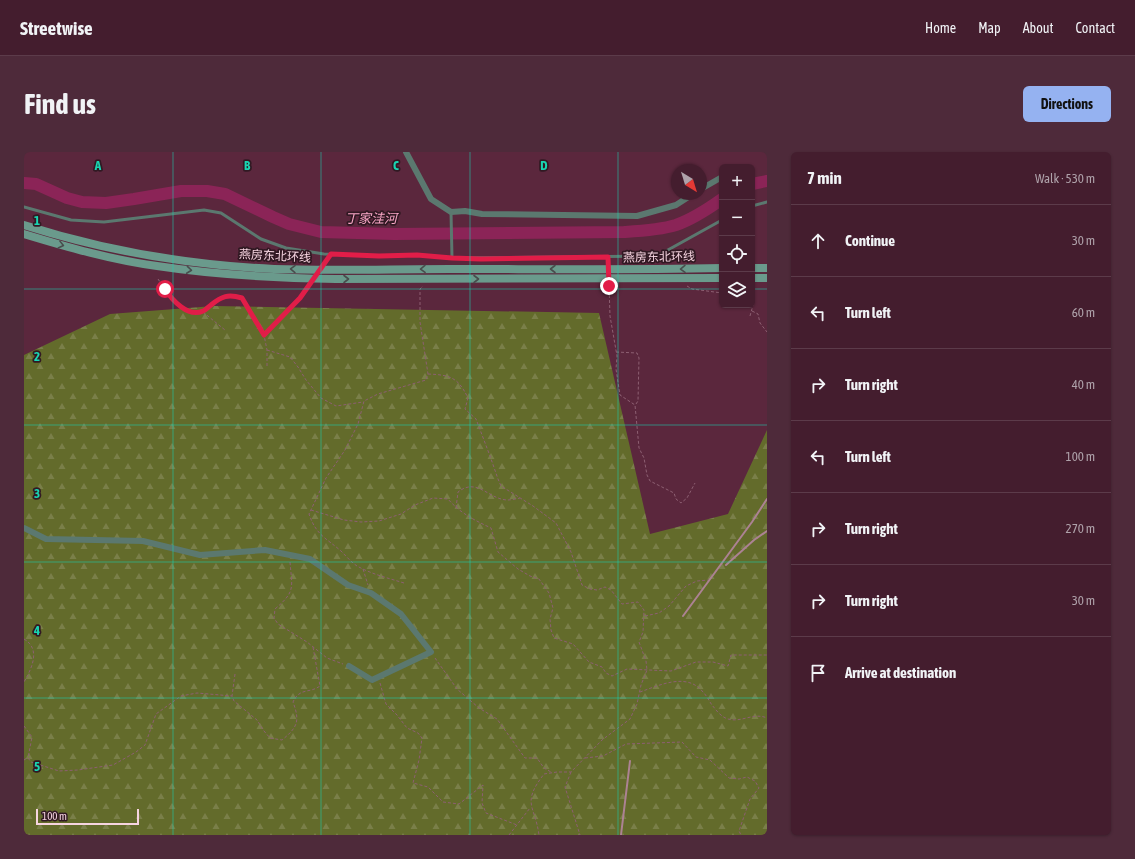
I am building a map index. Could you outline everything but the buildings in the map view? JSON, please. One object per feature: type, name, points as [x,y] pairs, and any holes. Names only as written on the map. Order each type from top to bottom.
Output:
[{"type":"main road","name":"燕房东北环线","points":[[24,225],[63,237],[159,258],[273,269],[644,270],[719,268]]},
{"type":"main road","name":"燕房东北环线","points":[[24,234],[90,252],[156,266],[220,274],[277,278],[719,278]]},
{"type":"main road","points":[[755,268],[767,268]]},
{"type":"main road","points":[[755,278],[767,278]]},
{"type":"street","points":[[406,152],[431,199],[451,212],[465,211],[482,214],[637,216],[676,205],[684,200]]},
{"type":"street","points":[[707,186],[719,179]]},
{"type":"street","points":[[24,528],[46,539],[143,541],[200,555],[265,550],[310,559],[348,585],[371,593],[402,614],[431,652],[372,680],[349,666]]},
{"type":"lane","points":[[755,205],[767,202]]},
{"type":"lane","points":[[24,206],[71,220],[104,222],[204,210],[222,213],[261,239],[286,248],[324,254],[379,256],[417,255],[452,258],[657,256],[719,222]]},
{"type":"lane","points":[[451,212],[452,258]]},
{"type":"path","points":[[609,279],[610,316],[616,352],[616,369],[620,395],[635,405]]},
{"type":"path","points":[[158,280],[172,299],[190,312],[203,312],[221,298],[232,295],[242,298],[264,335],[267,350],[267,366]]},
{"type":"path","points":[[267,350],[290,357],[321,398],[336,406],[364,401],[378,394],[426,380],[428,374],[420,322],[420,289],[425,284]]},
{"type":"path","points":[[264,335],[300,298],[309,286]]},
{"type":"path","points":[[750,316],[752,310],[758,314],[760,323],[767,332]]},
{"type":"path","points":[[203,312],[224,330]]},
{"type":"path","points":[[616,352],[637,354],[640,358],[638,401],[635,405],[639,448],[644,458],[647,475],[650,481],[674,493],[676,499],[681,503],[687,498],[695,484]]},
{"type":"path","points":[[428,374],[451,376],[464,389],[468,398],[465,409],[476,419],[502,486],[556,523],[570,552],[582,585],[590,590],[597,590],[605,587],[611,590],[622,604],[638,602],[644,610],[643,632],[639,642],[646,661],[647,670],[641,685],[638,704],[630,719],[602,740],[571,772],[565,787],[580,835]]},
{"type":"path","points":[[364,401],[358,424],[345,450],[326,478],[309,514],[312,524],[321,536],[340,550],[357,566],[385,578],[404,582]]},
{"type":"path","points":[[456,508],[458,492],[464,487],[474,486],[506,500],[520,498]]},
{"type":"path","points":[[311,510],[344,520],[361,522],[379,520],[401,514],[415,505],[433,498],[448,499],[456,508],[471,519],[491,528],[498,552],[518,569],[539,579],[549,593],[553,608],[550,620],[554,638],[573,644],[589,662],[602,667],[612,676],[627,669],[671,672],[696,662],[713,662],[728,666],[731,655],[767,655]]},
{"type":"path","points":[[290,555],[292,591],[275,609],[274,618],[278,624],[327,658],[349,666]]},
{"type":"path","points":[[363,568],[371,593]]},
{"type":"path","points":[[644,616],[659,613],[669,606],[686,586],[697,581],[709,580]]},
{"type":"path","points":[[24,639],[29,642],[33,648],[35,656],[24,682]]},
{"type":"path","points":[[235,674],[232,696],[234,701],[257,720],[270,738],[282,740],[290,734],[296,724],[298,715],[293,702],[296,695],[301,692],[314,690],[320,686],[313,647]]},
{"type":"path","points":[[431,652],[457,689],[479,708],[497,719],[525,758],[536,758],[544,768],[552,773]]},
{"type":"path","points":[[379,677],[386,704],[407,728],[418,733],[422,738],[419,760],[413,783],[428,787],[443,802],[459,804],[483,785],[482,803],[486,813],[517,825]]},
{"type":"path","points":[[640,692],[664,683],[681,681],[695,685],[699,688],[718,712],[728,719],[740,719],[761,715],[767,718]]},
{"type":"path","points":[[28,758],[31,762],[59,771],[113,765],[145,745],[156,714],[181,696],[197,693],[232,696]]},
{"type":"path","points":[[24,726],[32,737],[28,758]]},
{"type":"path","points":[[584,758],[603,756],[626,744],[682,742],[696,757],[710,760],[729,778],[747,778],[755,781],[759,788],[750,799],[739,831],[741,835]]},
{"type":"path","points":[[24,760],[28,758]]},
{"type":"path","points":[[539,835],[530,800],[537,784],[544,774],[571,772]]},
{"type":"path","points":[[509,835],[531,808]]},
{"type":"green space","points":[[214,306],[599,313],[650,534],[728,514],[767,430],[767,835],[24,835],[24,355],[110,314]]},
{"type":"waterway","name":"丁家洼河","points":[[755,183],[767,181]]},
{"type":"waterway","name":"丁家洼河","points":[[24,183],[36,184],[67,198],[82,202],[106,203],[181,191],[207,191],[225,194],[289,224],[321,232],[394,234],[624,232],[650,230],[670,227],[682,223],[700,214],[721,200]]},
{"type":"railway","points":[[683,616],[752,522],[767,499]]},
{"type":"railway","points":[[726,565],[754,540],[767,531]]},
{"type":"railway","points":[[621,835],[630,761]]},
{"type":"route","points":[[165,289],[172,299],[190,312],[203,312],[221,298],[232,295],[242,298],[264,335],[300,298],[331,254],[379,256],[417,255],[481,259],[608,257],[609,286]]}]
